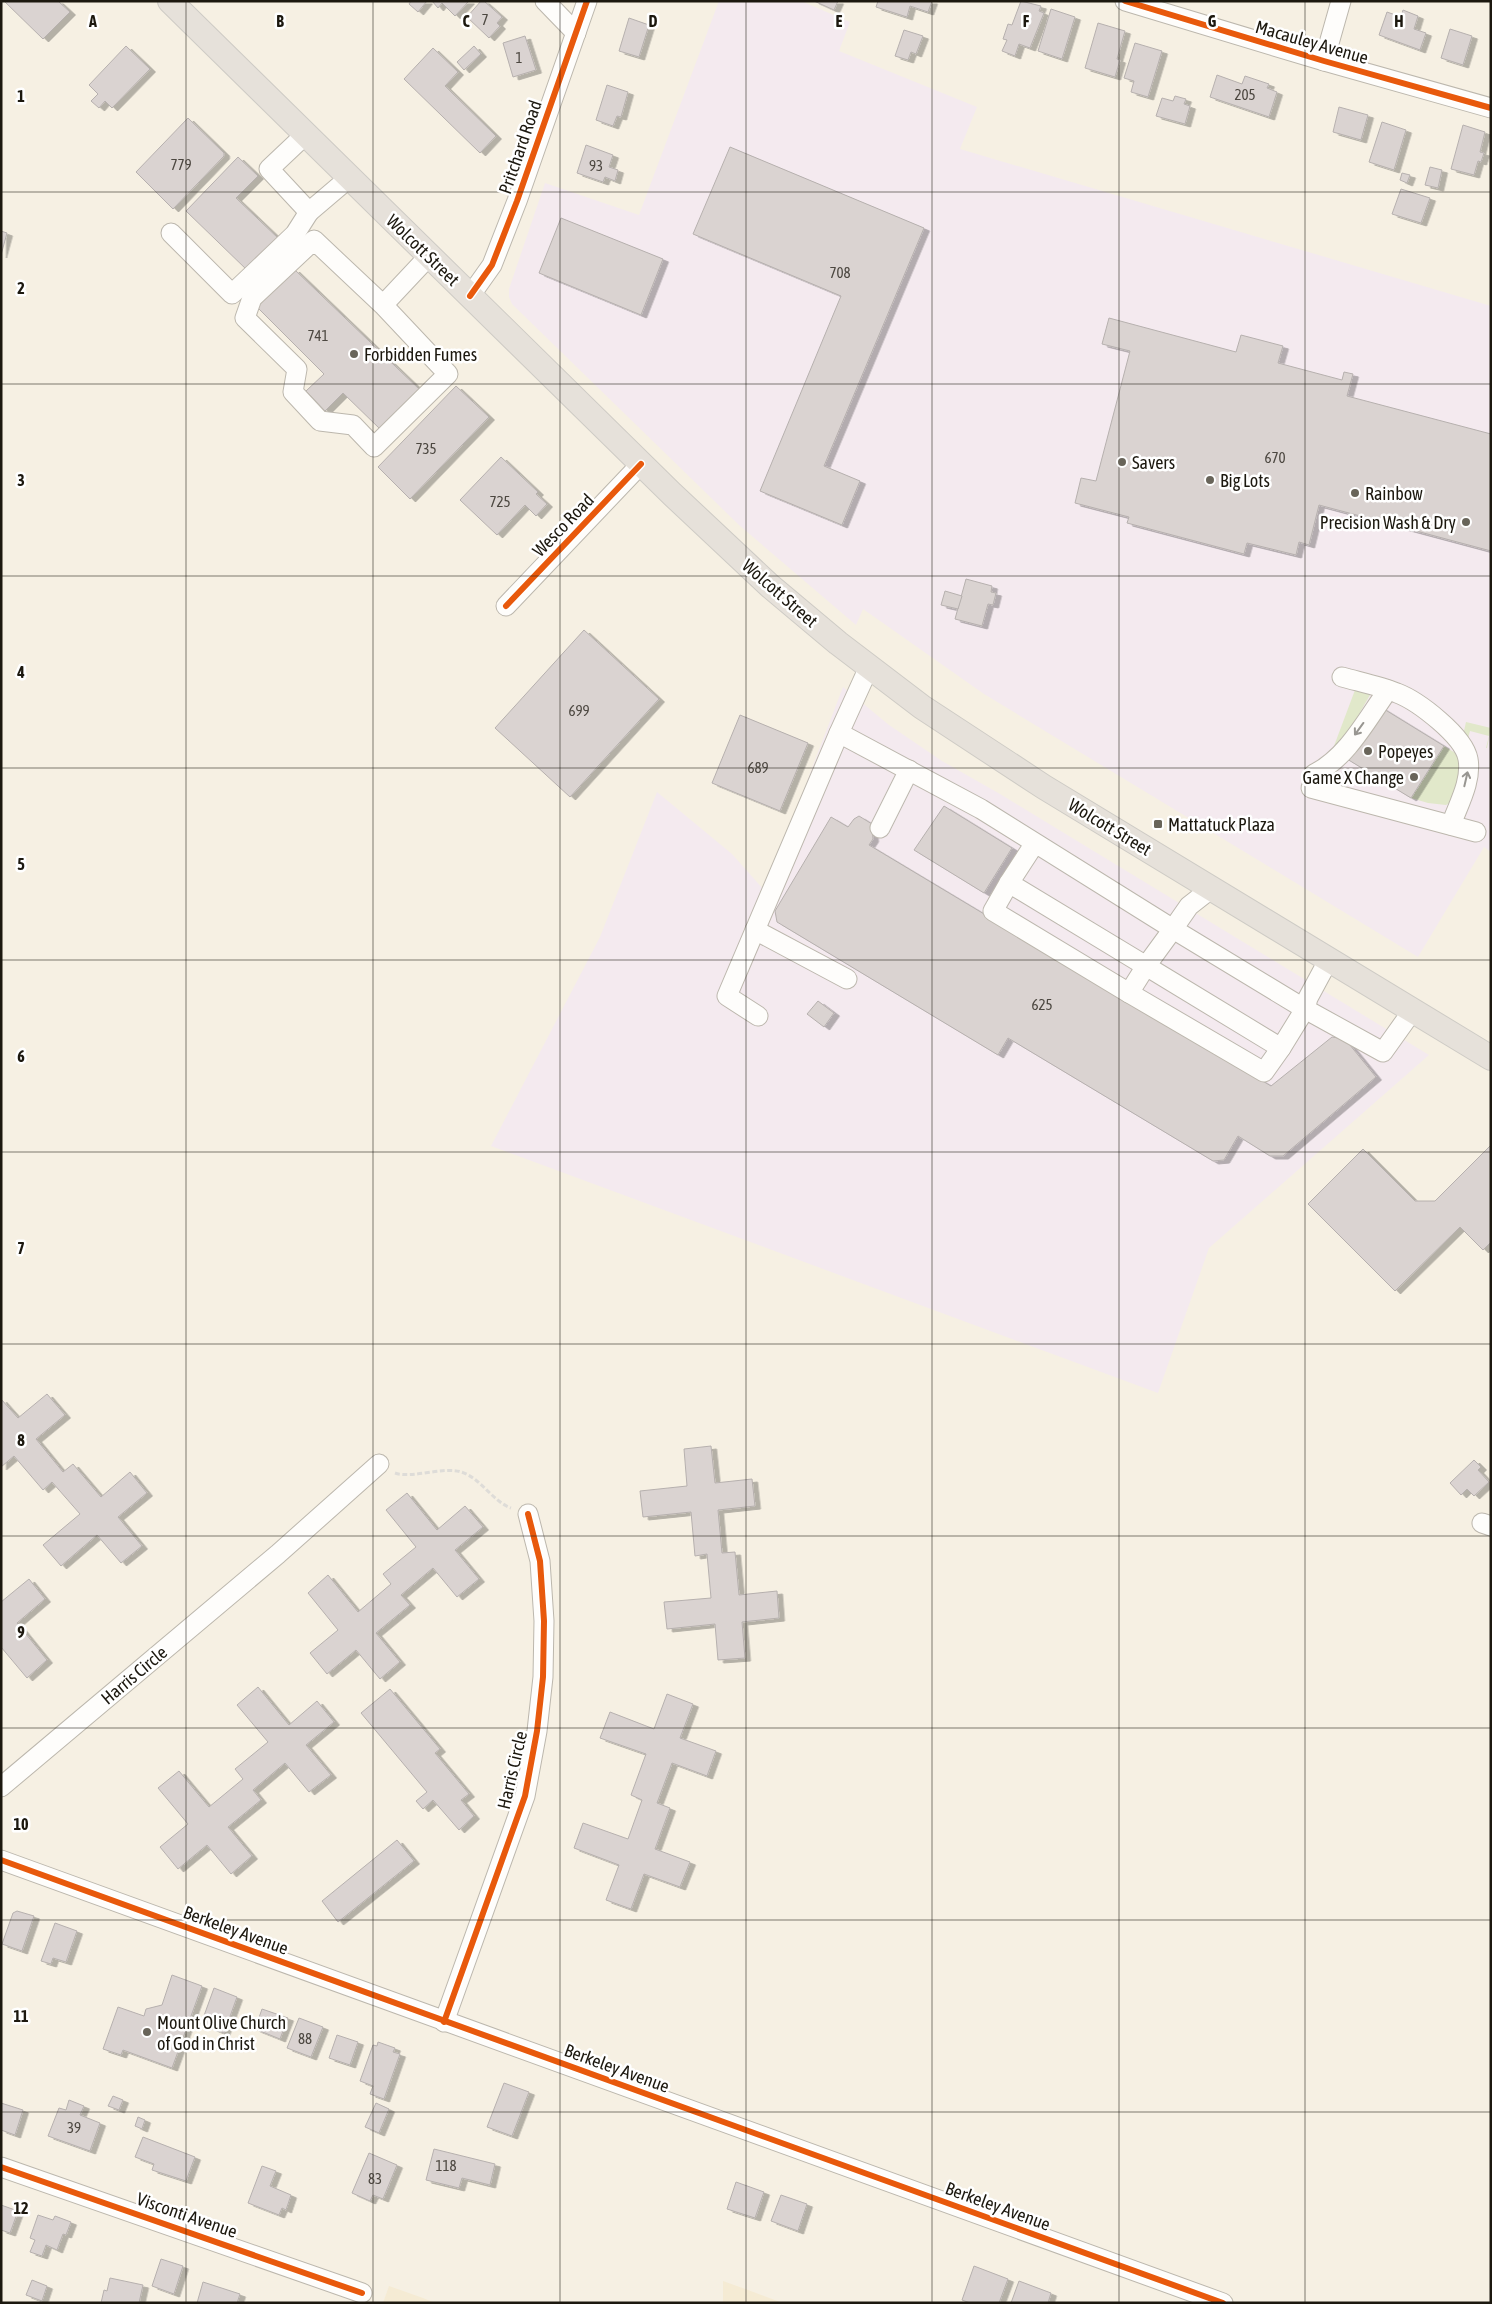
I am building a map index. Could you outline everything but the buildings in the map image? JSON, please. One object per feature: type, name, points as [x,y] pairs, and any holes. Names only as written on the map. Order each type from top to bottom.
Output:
[{"type":"main road","name":"Wolcott Street","points":[[170,1],[641,464],[763,580],[868,667],[965,736],[1080,809],[1491,1058]]},
{"type":"street","points":[[545,1],[576,33]]},
{"type":"street","name":"Pritchard Road","points":[[470,296],[492,265],[517,201],[586,1]]},
{"type":"street","name":"Macauley Avenue","points":[[1125,1],[1324,61],[1491,108]]},
{"type":"street","points":[[1324,61],[1341,1]]},
{"type":"street","points":[[305,135],[269,169],[309,212]]},
{"type":"street","points":[[171,233],[232,294],[295,234],[309,212],[349,178]]},
{"type":"street","points":[[314,240],[383,305],[448,374],[374,447],[353,425],[320,421],[293,392],[297,369],[245,318],[252,298],[314,240]]},
{"type":"street","points":[[383,305],[429,256]]},
{"type":"street","name":"Wesco Road","points":[[506,606],[641,464]]},
{"type":"street","points":[[758,1016],[727,996],[868,667]]},
{"type":"street","points":[[1342,677],[1388,690],[1414,701],[1456,736],[1468,758],[1468,776],[1451,825]]},
{"type":"street","points":[[1388,690],[1341,755],[1313,781],[1476,832]]},
{"type":"street","points":[[839,734],[981,808],[1172,929],[1305,1009],[1383,1052],[1413,1010]]},
{"type":"street","points":[[880,828],[909,770]]},
{"type":"street","points":[[1035,842],[993,911],[1264,1072],[1305,1009],[1308,998],[1329,959]]},
{"type":"street","points":[[1010,883],[1280,1048]]},
{"type":"street","points":[[1129,992],[1189,906],[1212,888]]},
{"type":"street","points":[[755,930],[847,979]]},
{"type":"street","name":"Harris Circle","points":[[1,1787],[278,1554],[379,1464]]},
{"type":"street","name":"Harris Circle","points":[[444,2022],[526,1796],[537,1731],[543,1677],[544,1621],[540,1561],[528,1514]]},
{"type":"street","name":"Berkeley Avenue","points":[[1,1860],[1223,2303]]},
{"type":"street","name":"Visconti Avenue","points":[[1,2167],[362,2293]]},
{"type":"path","points":[[379,1464],[397,1474],[460,1471],[478,1482],[505,1506],[528,1514]]},
{"type":"shaded area","name":"Mattatuck Plaza","points":[[719,1],[801,1],[850,22],[839,51],[977,107],[960,149],[1491,306],[1491,852],[1484,847],[1418,957],[984,694],[863,609],[856,625],[739,525],[512,304],[509,297],[509,289],[545,183],[639,215]]},
{"type":"shaded area","points":[[843,687],[889,725],[942,761],[1000,794],[1429,1055],[1209,1248],[1158,1393],[491,1146],[600,937],[657,792],[732,854],[765,891]]},
{"type":"shaded area","points":[[723,2281],[748,2290],[783,2303],[723,2303]]},
{"type":"shaded area","points":[[389,2286],[423,2298],[435,2303],[383,2303]]},
{"type":"green space","points":[[1355,690],[1370,693],[1370,695],[1343,742],[1334,746]]},
{"type":"green space","points":[[1466,722],[1491,728],[1487,748],[1489,736],[1470,731],[1467,742],[1462,740]]},
{"type":"green space","points":[[1444,746],[1457,754],[1463,762],[1451,802],[1446,805],[1428,803],[1411,798]]},
{"type":"cycle path","points":[[470,296],[492,265],[517,201],[587,1]]},
{"type":"cycle path","points":[[1125,1],[1324,61],[1491,108]]},
{"type":"cycle path","points":[[506,606],[641,464]]},
{"type":"cycle path","points":[[444,2022],[525,1796],[537,1731],[543,1677],[544,1621],[540,1561],[528,1514]]},
{"type":"cycle path","points":[[1,1860],[1223,2303]]},
{"type":"cycle path","points":[[1,2167],[362,2293]]},
{"type":"place","name":"Forbidden Fumes","points":[[354,354]]},
{"type":"place","name":"Savers","points":[[1122,462]]},
{"type":"place","name":"Big Lots","points":[[1210,480]]},
{"type":"place","name":"Rainbow","points":[[1355,493]]},
{"type":"place","name":"Precision Wash & Dry","points":[[1466,522]]},
{"type":"place","name":"Popeyes","points":[[1368,751]]},
{"type":"place","name":"Game X Change","points":[[1414,777]]},
{"type":"place","name":"Mattatuck Plaza","points":[[1158,824]]},
{"type":"place","name":"Mount Olive Church of God in Christ","points":[[147,2032]]}]
